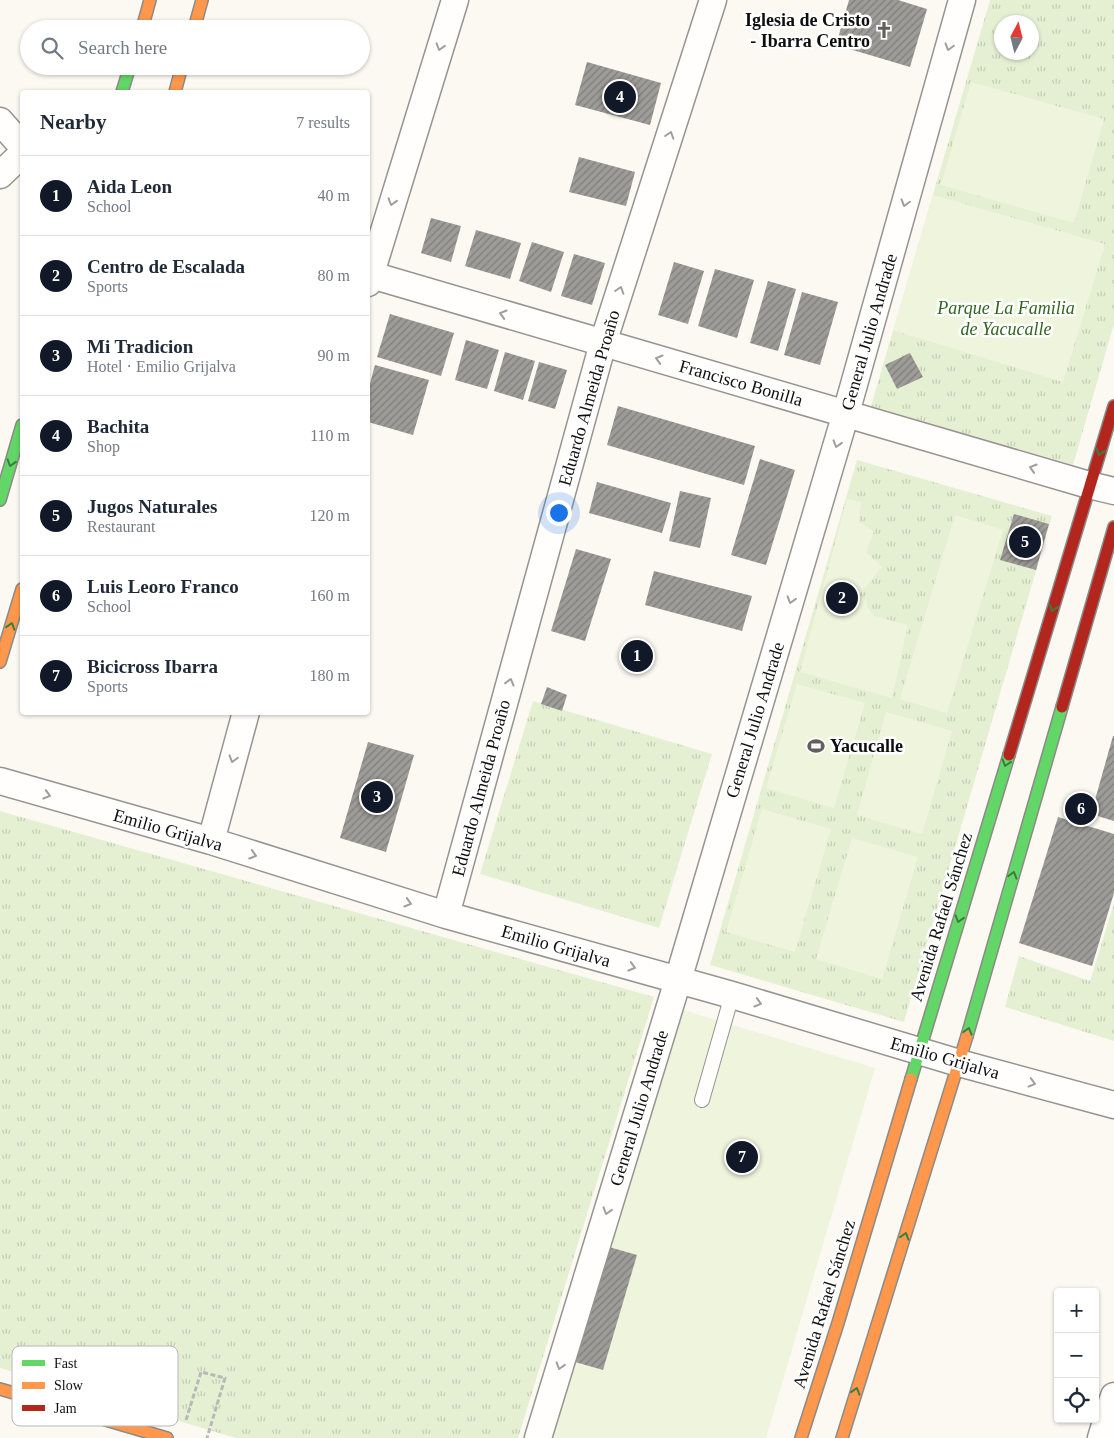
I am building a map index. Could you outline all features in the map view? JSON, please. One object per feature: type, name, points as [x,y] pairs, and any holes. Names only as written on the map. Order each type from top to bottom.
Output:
[{"type":"street","points":[[144,20],[150,0]]},
{"type":"street","points":[[196,20],[202,0]]},
{"type":"street","points":[[370,271],[455,0]]},
{"type":"street","name":"Eduardo Almeida Proaño","points":[[446,915],[603,343],[713,0]]},
{"type":"street","name":"General Julio Andrade","points":[[538,1438],[678,980],[846,413],[962,0]]},
{"type":"street","points":[[123,90],[127,75]]},
{"type":"street","points":[[176,90],[180,75]]},
{"type":"street","points":[[0,121],[20,144]]},
{"type":"street","points":[[0,175],[20,156]]},
{"type":"street","name":"Francisco Bonilla","points":[[370,278],[1102,488]]},
{"type":"street","name":"Avenida Rafael Sánchez","points":[[801,1438],[919,1051],[1102,488],[1114,406]]},
{"type":"street","points":[[0,500],[20,432]]},
{"type":"street","points":[[842,1438],[959,1063],[1114,527]]},
{"type":"street","points":[[0,662],[20,596]]},
{"type":"street","points":[[211,842],[245,715]]},
{"type":"street","name":"Emilio Grijalva","points":[[0,781],[211,842],[446,915],[732,995],[959,1063],[1114,1105]]},
{"type":"street","points":[[1101,1438],[1114,1396]]},
{"type":"street","points":[[127,1426],[168,1438]]},
{"type":"lane","points":[[702,1100],[732,995]]},
{"type":"path","points":[[183,1428],[200,1372],[225,1378],[206,1438]]},
{"type":"green space","name":"Parque La Familia de Yacucalle","points":[[990,0],[1114,0],[1114,324],[1073,465],[871,406]]},
{"type":"green space","points":[[971,82],[1104,119],[1074,223],[941,185]]},
{"type":"green space","points":[[933,195],[1105,244],[1063,382],[893,330]]},
{"type":"green space","points":[[857,460],[1052,516],[904,1022],[710,965]]},
{"type":"green space","points":[[847,499],[861,502],[859,522],[874,531],[866,552],[882,567],[859,595],[867,601],[867,607],[874,616],[908,625],[892,698],[800,672]]},
{"type":"green space","points":[[955,515],[1003,530],[947,713],[900,699]]},
{"type":"green space","name":"Yacucalle","points":[[797,684],[865,703],[834,808],[766,788]]},
{"type":"green space","points":[[533,701],[712,754],[659,928],[480,874]]},
{"type":"green space","points":[[886,712],[952,731],[922,834],[857,815]]},
{"type":"green space","points":[[762,809],[831,829],[795,952],[726,932]]},
{"type":"green space","points":[[0,811],[654,997],[518,1438],[236,1438],[178,1421],[178,1346],[12,1346],[12,1372],[0,1368]]},
{"type":"green space","points":[[852,838],[918,857],[882,979],[816,959]]},
{"type":"green space","points":[[1114,903],[1114,1041],[1005,1007],[1019,956],[1090,981]]},
{"type":"green space","points":[[680,1009],[875,1068],[766,1438],[553,1438]]},
{"type":"building","points":[[849,0],[898,0],[927,9],[910,67],[836,45]]},
{"type":"building","points":[[587,62],[661,83],[650,125],[575,105]]},
{"type":"building","points":[[579,157],[635,172],[626,206],[569,192]]},
{"type":"building","points":[[431,218],[461,226],[451,262],[421,253]]},
{"type":"building","points":[[476,230],[521,243],[510,279],[465,266]]},
{"type":"building","points":[[532,242],[564,252],[551,292],[519,281]]},
{"type":"building","points":[[574,254],[605,263],[592,305],[561,296]]},
{"type":"building","points":[[674,262],[704,271],[688,324],[658,315]]},
{"type":"building","points":[[715,269],[754,280],[737,338],[698,326]]},
{"type":"building","points":[[768,281],[796,289],[778,351],[750,343]]},
{"type":"building","points":[[802,292],[838,302],[820,365],[784,355]]},
{"type":"building","points":[[390,314],[454,333],[441,376],[377,357]]},
{"type":"building","points":[[466,340],[499,350],[487,389],[455,380]]},
{"type":"building","points":[[505,352],[535,361],[523,400],[494,391]]},
{"type":"building","points":[[910,353],[923,377],[897,389],[885,365]]},
{"type":"building","points":[[539,362],[567,370],[555,409],[528,401]]},
{"type":"building","points":[[375,365],[429,380],[413,435],[370,423],[370,384]]},
{"type":"building","points":[[618,406],[755,446],[744,485],[607,445]]},
{"type":"building","points":[[760,459],[795,470],[766,565],[731,555]]},
{"type":"building","points":[[597,482],[671,503],[662,533],[589,513]]},
{"type":"building","points":[[680,491],[711,498],[700,548],[669,541]]},
{"type":"building","points":[[1014,514],[1049,524],[1036,570],[1000,560]]},
{"type":"building","points":[[576,549],[611,559],[585,641],[551,631]]},
{"type":"building","points":[[654,571],[752,596],[742,631],[645,605]]},
{"type":"building","points":[[547,687],[567,695],[562,711],[541,704]]},
{"type":"building","points":[[1114,736],[1114,821],[1091,814]]},
{"type":"building","points":[[368,742],[414,755],[386,852],[340,838]]},
{"type":"building","points":[[1058,817],[1114,834],[1114,893],[1092,966],[1019,943]]},
{"type":"building","points":[[609,1247],[637,1255],[603,1370],[575,1362]]},
{"type":"traffic: fast","points":[[123,90],[127,75]]},
{"type":"traffic: fast","points":[[0,500],[20,432]]},
{"type":"traffic: fast","points":[[967,1036],[1062,707]]},
{"type":"traffic: fast","points":[[911,1079],[1009,755]]},
{"type":"traffic: slow","points":[[144,20],[150,0]]},
{"type":"traffic: slow","points":[[196,20],[202,0]]},
{"type":"traffic: slow","points":[[176,90],[180,75]]},
{"type":"traffic: slow","points":[[0,662],[20,596]]},
{"type":"traffic: slow","points":[[842,1438],[967,1036]]},
{"type":"traffic: slow","points":[[801,1438],[838,1323],[911,1079]]},
{"type":"traffic: slow","points":[[0,1389],[12,1393]]},
{"type":"traffic: slow","points":[[126,1426],[167,1438]]},
{"type":"traffic: jam","points":[[1009,755],[1114,406]]},
{"type":"traffic: jam","points":[[1062,707],[1114,527]]},
{"type":"place","name":"Iglesia de Cristo - Ibarra Centro","points":[[884,30]]},
{"type":"place","name":"Bachita","points":[[620,97]]},
{"type":"place","name":"Jugos Naturales","points":[[1025,542]]},
{"type":"place","name":"Centro de Escalada","points":[[842,598]]},
{"type":"place","name":"Aida Leon","points":[[637,656]]},
{"type":"place","name":"Yacucalle","points":[[816,746]]},
{"type":"place","name":"Mi Tradicion","points":[[377,797]]},
{"type":"place","name":"Luis Leoro Franco","points":[[1081,809]]},
{"type":"place","name":"Bicicross Ibarra","points":[[742,1157]]}]
